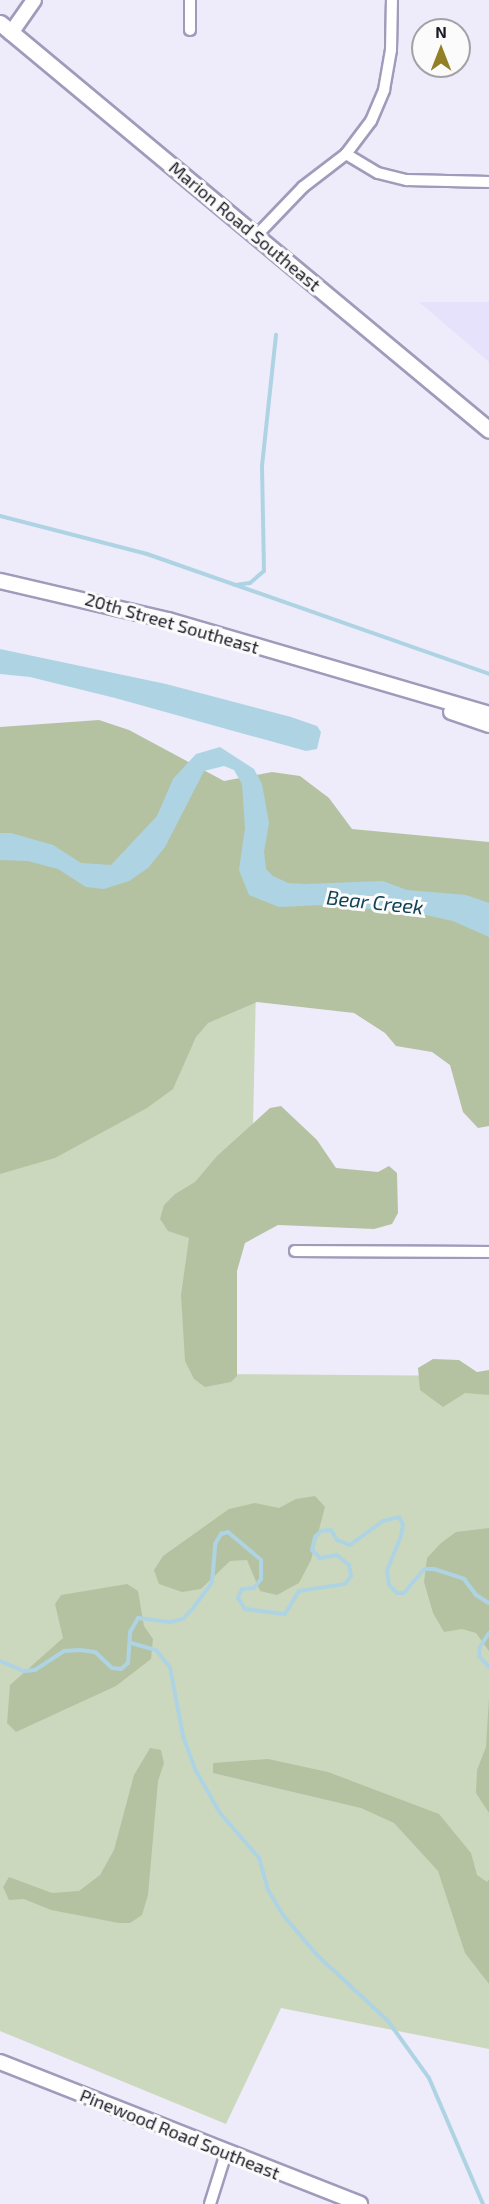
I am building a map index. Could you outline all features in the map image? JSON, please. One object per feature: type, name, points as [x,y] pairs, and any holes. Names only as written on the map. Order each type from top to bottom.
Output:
[{"type":"main road","name":"Marion Road Southeast","points":[[5,28],[489,430]]},
{"type":"street","points":[[5,28],[34,0]]},
{"type":"street","points":[[190,0],[190,30]]},
{"type":"street","points":[[256,236],[303,187],[346,154],[371,122],[384,90],[391,50],[392,0]]},
{"type":"street","points":[[346,154],[378,172],[408,180],[489,182]]},
{"type":"street","name":"20th Street Southeast","points":[[0,580],[158,617],[342,673],[489,714]]},
{"type":"street","name":"20th Street Southeast","points":[[342,673],[489,725]]},
{"type":"street","points":[[295,1251],[489,1252]]},
{"type":"street","name":"Pinewood Road Southeast","points":[[0,2062],[360,2204]]},
{"type":"street","points":[[210,2204],[226,2153]]},
{"type":"shaded area","points":[[419,302],[489,302],[489,362]]},
{"type":"green space","points":[[99,720],[129,730],[224,781],[272,772],[300,776],[329,798],[352,829],[489,842],[489,1126],[478,1128],[463,1112],[450,1065],[432,1052],[396,1046],[385,1033],[354,1013],[257,1002],[208,1023],[196,1037],[173,1089],[147,1108],[55,1158],[0,1174],[0,727]]},
{"type":"green space","points":[[0,957],[256,986],[252,1176],[209,1374],[489,1376],[489,2049],[281,2008],[226,2124],[0,2031]]},
{"type":"green space","points":[[281,1106],[317,1140],[336,1168],[378,1172],[389,1166],[397,1173],[398,1213],[392,1224],[374,1229],[278,1225],[245,1243],[237,1271],[237,1376],[231,1382],[205,1387],[194,1379],[185,1361],[181,1295],[189,1238],[168,1231],[160,1219],[164,1205],[175,1194],[195,1182],[217,1156],[270,1108]]},
{"type":"green space","points":[[433,1359],[459,1360],[477,1372],[489,1370],[489,1395],[465,1393],[443,1407],[420,1390],[418,1368]]},
{"type":"green space","points":[[315,1496],[325,1507],[311,1560],[299,1583],[277,1595],[260,1591],[247,1560],[230,1561],[201,1589],[182,1592],[159,1584],[154,1570],[163,1556],[229,1509],[255,1503],[279,1508],[296,1499]]},
{"type":"green space","points":[[489,1528],[489,1651],[476,1633],[462,1629],[444,1632],[433,1613],[424,1582],[427,1558],[441,1543],[456,1532]]},
{"type":"green space","points":[[127,1584],[138,1591],[144,1626],[153,1639],[151,1659],[116,1686],[16,1732],[7,1723],[10,1685],[63,1638],[55,1604],[61,1595]]},
{"type":"green space","points":[[489,1697],[489,1813],[476,1793],[477,1770],[486,1747]]},
{"type":"green space","points":[[150,1748],[161,1750],[164,1763],[158,1781],[148,1895],[142,1915],[130,1923],[119,1923],[51,1910],[24,1899],[9,1900],[3,1887],[9,1877],[52,1893],[79,1891],[100,1875],[114,1850],[134,1775]]},
{"type":"green space","points":[[268,1759],[328,1772],[439,1814],[471,1853],[477,1875],[487,1882],[489,1879],[489,1984],[465,1953],[438,1871],[394,1823],[361,1808],[213,1773],[213,1763]]},
{"type":"water","points":[[0,649],[166,684],[291,717],[317,726],[321,732],[317,749],[306,751],[115,698],[30,677],[0,674]]},
{"type":"water","name":"Bear Creek","points":[[220,747],[254,769],[262,784],[269,823],[264,852],[266,869],[273,876],[288,883],[305,884],[383,881],[407,890],[466,895],[489,903],[489,937],[453,921],[417,913],[324,905],[279,907],[249,895],[239,870],[245,828],[242,784],[234,770],[224,766],[204,771],[165,847],[148,868],[129,881],[104,889],[86,887],[58,869],[28,861],[0,860],[0,833],[11,833],[53,845],[81,863],[111,865],[157,816],[173,779],[196,754]]},
{"type":"waterway","points":[[235,585],[250,583],[264,571],[262,466],[276,335]]},
{"type":"waterway","points":[[0,516],[147,554],[489,674]]},
{"type":"waterway","points":[[0,1661],[24,1671],[35,1670],[64,1651],[80,1650],[95,1652],[112,1668],[121,1669],[128,1663],[130,1632],[138,1618],[170,1622],[183,1619],[194,1607],[212,1582],[215,1544],[221,1534],[228,1532],[261,1560],[261,1579],[254,1588],[242,1589],[238,1598],[245,1609],[285,1614],[299,1591],[345,1584],[351,1576],[349,1565],[337,1555],[320,1558],[312,1550],[315,1537],[321,1531],[331,1530],[337,1540],[350,1545],[383,1521],[399,1517],[403,1525],[401,1536],[387,1571],[389,1585],[397,1593],[404,1593],[424,1569],[434,1569],[464,1579],[476,1595],[489,1603]]},
{"type":"waterway","points":[[489,1633],[480,1647],[479,1656],[489,1667]]},
{"type":"waterway","points":[[131,1643],[156,1650],[170,1667],[183,1736],[196,1771],[220,1813],[259,1858],[268,1890],[283,1915],[317,1955],[388,2021],[429,2078],[483,2204]]}]
